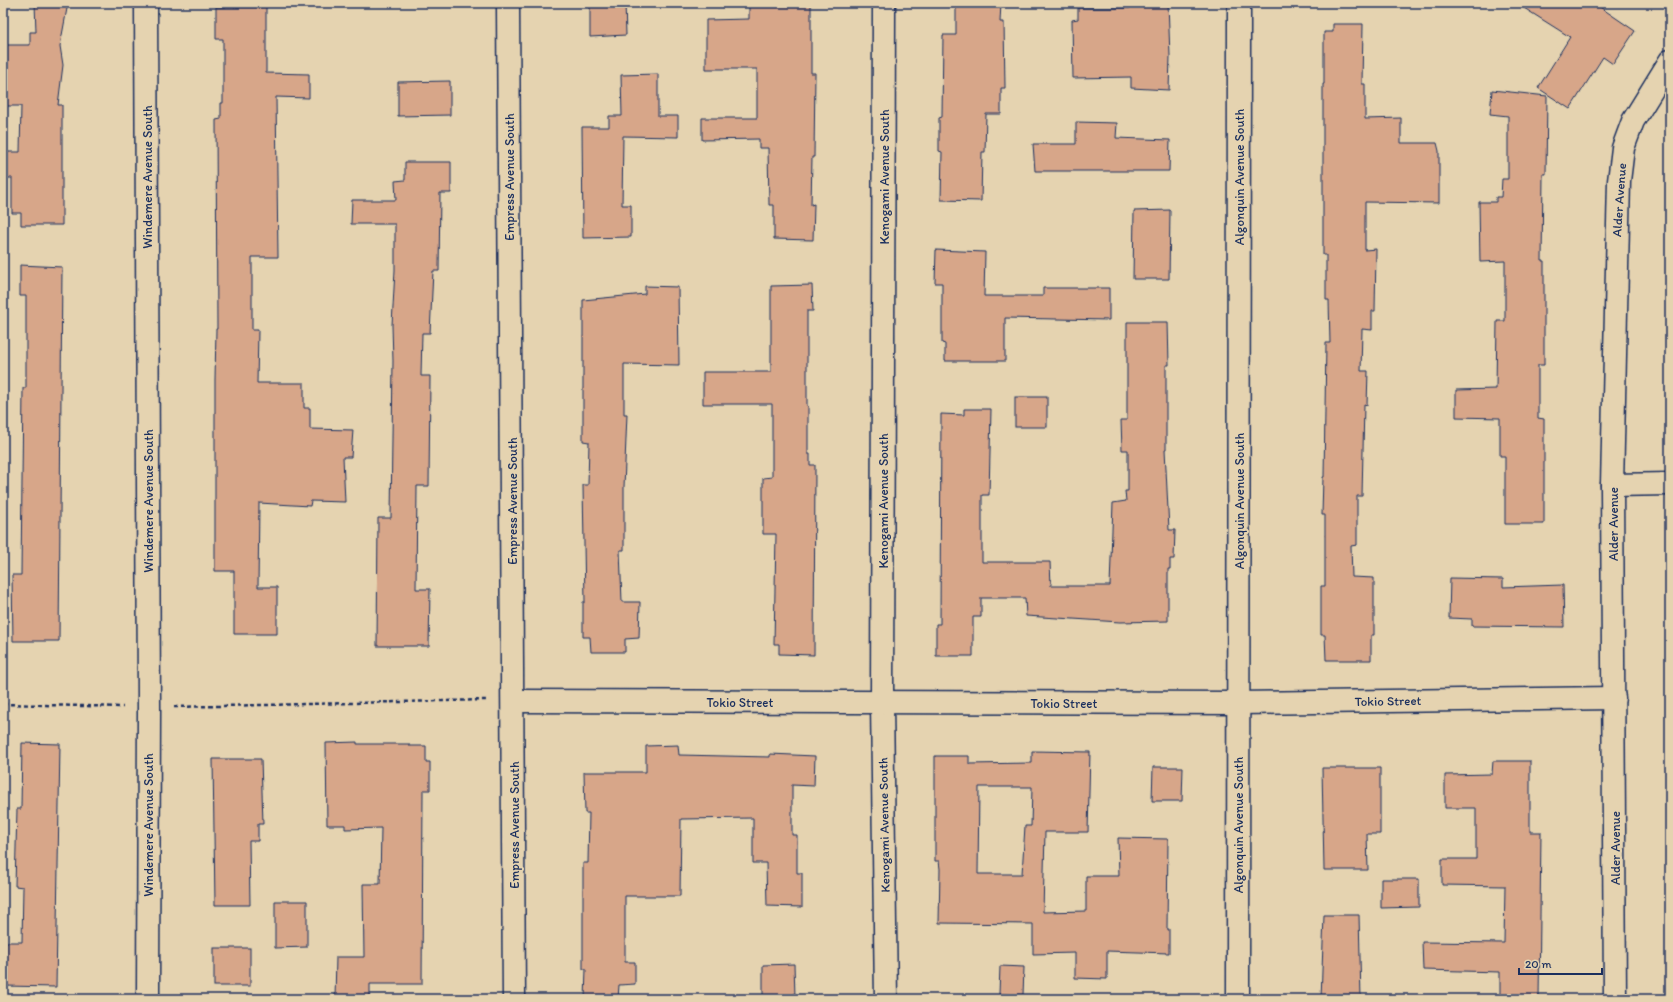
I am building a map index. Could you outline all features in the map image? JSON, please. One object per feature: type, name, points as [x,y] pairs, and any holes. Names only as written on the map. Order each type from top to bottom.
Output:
[{"type":"street","name":"Windemere Avenue South","points":[[146,3],[149,708],[148,999]]},
{"type":"street","name":"Empress Avenue South","points":[[508,3],[514,701],[514,999]]},
{"type":"street","name":"Kenogami Avenue South","points":[[884,3],[882,703],[886,999]]},
{"type":"street","name":"Algonquin Avenue South","points":[[1238,999],[1239,3]]},
{"type":"street","name":"Alder Avenue","points":[[1615,999],[1612,485],[1617,216],[1623,148],[1634,121],[1670,60]]},
{"type":"street","points":[[1612,485],[1670,484]]},
{"type":"street","name":"Tokio Street","points":[[514,701],[1238,703],[1614,698]]},
{"type":"path","points":[[3,704],[149,708],[453,700],[514,701]]},
{"type":"building","points":[[35,3],[68,3],[60,46],[63,65],[58,105],[62,105],[62,225],[21,225],[21,213],[12,213],[12,178],[3,178],[3,152],[20,152],[21,106],[6,106],[6,45],[30,45],[30,32],[36,32]]},
{"type":"building","points":[[590,3],[625,3],[626,35],[590,37]]},
{"type":"building","points":[[749,3],[811,3],[811,73],[815,73],[814,157],[812,157],[811,205],[814,204],[813,240],[774,239],[774,205],[769,205],[768,148],[759,148],[759,139],[702,140],[702,118],[757,118],[757,69],[706,69],[706,20],[749,19]]},
{"type":"building","points":[[956,3],[1001,3],[1000,22],[1004,22],[1005,88],[1001,88],[1001,114],[986,114],[985,152],[982,152],[981,201],[941,200],[942,152],[939,151],[939,118],[942,117],[943,35],[956,35]]},
{"type":"building","points":[[1130,3],[1168,3],[1170,56],[1169,90],[1131,88],[1131,77],[1073,78],[1072,20],[1078,19],[1078,8],[1130,8]]},
{"type":"building","points":[[1516,3],[1594,3],[1635,31],[1613,64],[1603,57],[1570,109],[1538,88],[1570,37]]},
{"type":"building","points":[[216,7],[266,7],[266,73],[309,74],[309,98],[276,97],[278,257],[252,257],[252,330],[258,330],[257,383],[304,383],[304,408],[310,408],[310,429],[353,430],[351,457],[343,457],[345,502],[311,501],[310,506],[259,503],[258,587],[277,587],[277,634],[234,634],[234,571],[215,571],[215,380],[217,329],[216,120],[221,119],[221,103],[223,103],[223,39],[216,39]]},
{"type":"building","points":[[1333,24],[1363,24],[1362,84],[1365,84],[1365,119],[1401,118],[1401,143],[1437,143],[1439,151],[1439,203],[1365,202],[1365,250],[1376,249],[1375,311],[1372,311],[1372,330],[1362,329],[1361,371],[1368,371],[1367,405],[1364,404],[1362,496],[1357,496],[1357,545],[1351,546],[1352,577],[1374,578],[1374,635],[1371,635],[1371,660],[1326,660],[1325,635],[1321,635],[1321,586],[1325,586],[1325,515],[1322,515],[1326,343],[1330,343],[1329,300],[1326,300],[1326,255],[1323,255],[1324,32],[1333,32]]},
{"type":"building","points":[[658,74],[658,116],[678,116],[678,137],[623,136],[622,205],[631,205],[631,237],[583,238],[582,127],[609,127],[609,116],[622,116],[621,75]]},
{"type":"building","points":[[450,81],[450,115],[398,116],[398,82]]},
{"type":"building","points":[[1492,90],[1547,96],[1546,174],[1543,174],[1542,261],[1544,261],[1544,365],[1538,365],[1538,418],[1544,419],[1544,524],[1505,524],[1505,456],[1500,456],[1500,418],[1456,417],[1456,390],[1496,389],[1497,321],[1505,321],[1505,261],[1480,262],[1479,202],[1496,202],[1496,197],[1501,197],[1502,179],[1508,179],[1508,116],[1490,114]]},
{"type":"building","points":[[1076,122],[1117,123],[1116,138],[1170,140],[1169,171],[1035,171],[1033,144],[1076,144]]},
{"type":"building","points":[[405,162],[451,162],[451,193],[440,193],[439,271],[433,271],[430,333],[422,333],[421,376],[430,376],[429,486],[417,486],[416,589],[430,589],[429,646],[377,646],[378,518],[391,518],[392,325],[395,270],[395,224],[351,224],[352,200],[396,200],[395,181],[405,180]]},
{"type":"building","points":[[1170,210],[1169,279],[1133,279],[1134,211]]},
{"type":"building","points":[[936,250],[985,252],[984,296],[1043,296],[1043,288],[1109,288],[1109,320],[1005,318],[1005,361],[945,361],[945,344],[942,343],[942,283],[935,283]]},
{"type":"building","points":[[20,265],[62,267],[59,641],[13,641],[12,575],[21,575],[23,388],[26,388],[26,296],[20,296]]},
{"type":"building","points":[[812,285],[813,311],[807,311],[807,406],[808,454],[810,454],[810,465],[815,465],[814,655],[779,654],[779,644],[774,644],[776,534],[763,534],[763,478],[772,477],[772,404],[703,404],[703,372],[771,372],[771,286]]},
{"type":"building","points":[[645,286],[678,287],[679,365],[624,364],[624,414],[627,414],[624,487],[624,550],[620,550],[622,602],[640,602],[639,638],[625,639],[625,652],[591,652],[590,637],[583,637],[583,602],[585,602],[583,485],[588,485],[589,442],[583,441],[583,300],[645,294]]},
{"type":"building","points":[[1127,322],[1168,322],[1169,365],[1166,365],[1165,449],[1169,530],[1175,530],[1174,559],[1170,559],[1170,569],[1168,569],[1168,621],[1120,622],[1026,616],[1025,598],[981,598],[981,617],[973,617],[973,656],[936,656],[936,624],[940,624],[941,414],[964,415],[964,409],[991,409],[989,495],[982,495],[982,562],[1050,562],[1051,586],[1110,586],[1113,503],[1126,501],[1125,491],[1128,491],[1128,450],[1122,450],[1121,420],[1127,420]]},
{"type":"building","points":[[1015,397],[1047,397],[1047,427],[1015,427]]},
{"type":"building","points":[[1450,578],[1503,579],[1503,587],[1563,585],[1564,627],[1472,626],[1472,619],[1449,618]]},
{"type":"building","points":[[357,742],[357,744],[409,744],[409,746],[426,746],[426,762],[430,762],[430,790],[423,790],[422,984],[370,984],[370,999],[335,999],[336,957],[364,957],[363,884],[380,884],[381,828],[345,829],[345,825],[327,825],[326,743]]},
{"type":"building","points":[[22,743],[60,744],[56,987],[5,986],[6,942],[22,942],[23,887],[15,886],[17,809],[21,809]]},
{"type":"building","points":[[678,745],[679,755],[770,757],[770,754],[815,756],[814,786],[792,785],[792,835],[797,835],[797,873],[802,873],[802,907],[767,906],[766,863],[753,863],[753,818],[681,819],[680,896],[625,896],[625,962],[635,962],[635,984],[619,985],[618,999],[585,999],[586,969],[583,969],[583,863],[588,863],[589,813],[585,813],[584,772],[646,772],[646,746]]},
{"type":"building","points":[[1032,751],[1090,752],[1088,832],[1045,832],[1043,912],[1086,911],[1086,876],[1119,876],[1118,838],[1168,839],[1167,929],[1169,929],[1169,953],[1107,951],[1107,979],[1075,978],[1075,953],[1033,954],[1033,924],[939,923],[940,869],[939,861],[935,861],[935,756],[969,756],[969,764],[1032,763]],"holes":[[[979,787],[1032,787],[1031,826],[1025,826],[1022,874],[978,874]]]},
{"type":"building","points":[[213,759],[261,759],[263,824],[258,824],[258,841],[249,841],[250,905],[215,905]]},
{"type":"building","points":[[1493,761],[1530,761],[1530,832],[1541,832],[1539,999],[1500,999],[1500,972],[1423,970],[1422,942],[1504,943],[1505,886],[1442,885],[1442,859],[1476,859],[1476,808],[1445,808],[1445,775],[1492,774]]},
{"type":"building","points":[[1153,767],[1183,767],[1182,801],[1152,801]]},
{"type":"building","points":[[1322,768],[1380,768],[1380,834],[1367,834],[1368,870],[1324,870]]},
{"type":"building","points":[[1381,879],[1419,879],[1419,907],[1381,908]]},
{"type":"building","points":[[275,901],[307,901],[307,947],[275,948]]},
{"type":"building","points":[[1324,915],[1359,915],[1361,999],[1321,999]]},
{"type":"building","points":[[214,948],[250,948],[250,986],[214,986]]},
{"type":"building","points":[[794,964],[795,997],[763,999],[763,965]]},
{"type":"building","points":[[1000,966],[1024,967],[1023,995],[999,994]]}]
